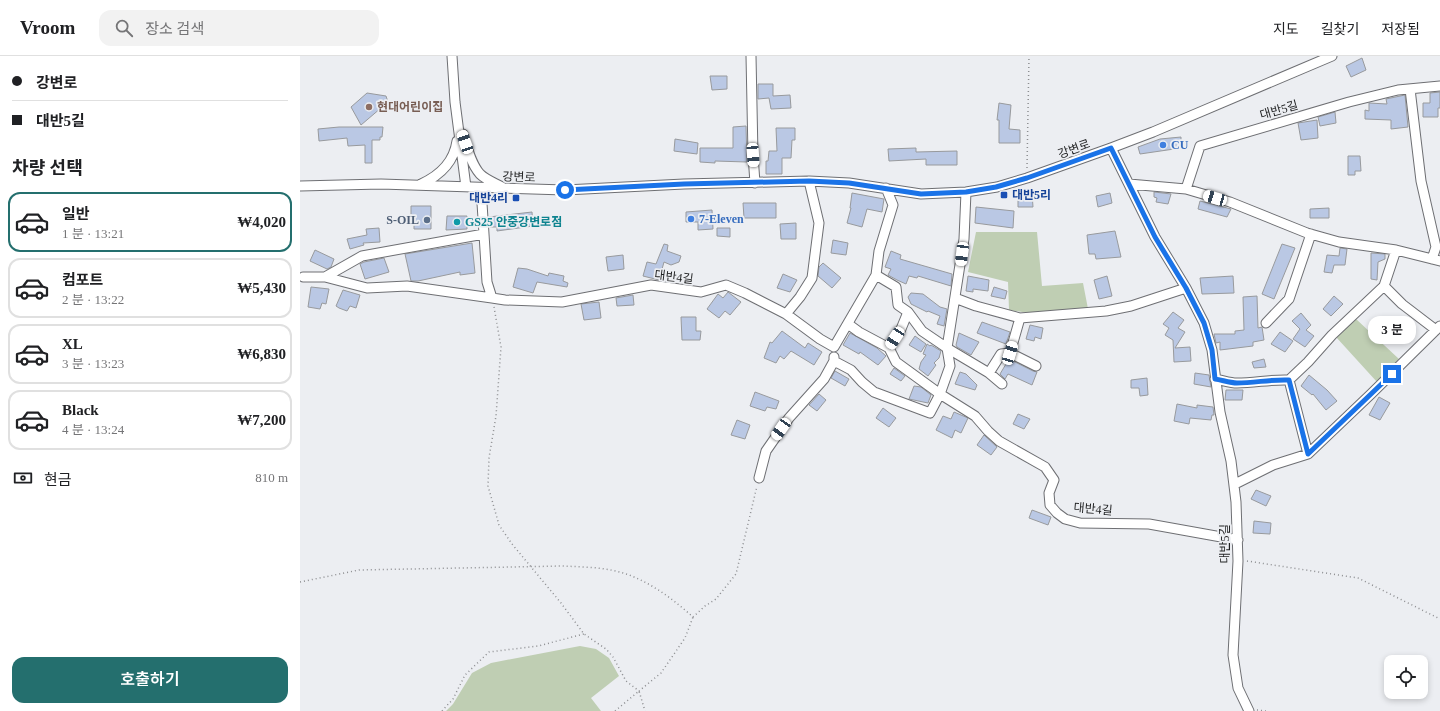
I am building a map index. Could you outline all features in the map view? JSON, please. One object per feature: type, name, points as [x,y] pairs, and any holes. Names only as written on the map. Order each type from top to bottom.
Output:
[{"type":"street","points":[[452,56],[455,102],[468,187]]},
{"type":"street","points":[[751,56],[755,183]]},
{"type":"street","name":"강변로","points":[[300,186],[381,184],[565,190],[684,184],[809,181],[849,183],[921,194],[966,192],[996,187],[1027,178],[1111,148],[1160,129],[1332,56]]},
{"type":"street","name":"대반5길","points":[[1186,189],[1200,146],[1349,102],[1398,90],[1440,86]]},
{"type":"street","points":[[1129,184],[1186,189],[1230,202],[1311,234],[1339,242],[1396,250],[1436,260],[1436,247],[1421,181],[1410,89]]},
{"type":"street","points":[[418,185],[430,180],[440,173],[452,159],[460,130]]},
{"type":"street","points":[[460,130],[480,174],[505,188]]},
{"type":"street","name":"대반5길","points":[[1111,148],[1155,237],[1186,288],[1204,323],[1212,350],[1215,379],[1235,484],[1238,561],[1233,655],[1238,688],[1248,710]]},
{"type":"street","points":[[786,314],[800,297],[812,278],[819,223],[809,181]]},
{"type":"street","points":[[481,188],[487,282],[492,298]]},
{"type":"street","points":[[759,478],[766,451],[789,418],[824,379],[834,361],[834,347],[876,275],[879,251],[893,205],[886,188]]},
{"type":"street","points":[[834,361],[851,370],[874,392],[930,413],[940,394],[950,366],[947,348],[964,239],[966,192]]},
{"type":"street","name":"대반4길","points":[[325,276],[362,256],[484,234]]},
{"type":"street","points":[[1266,323],[1289,299],[1311,234]]},
{"type":"street","points":[[1215,379],[1236,383],[1260,382],[1276,379],[1289,380],[1384,286],[1396,250]]},
{"type":"street","points":[[876,275],[896,287],[898,305],[908,312],[922,331],[988,373],[1002,384]]},
{"type":"street","name":"대반4길","points":[[301,278],[325,276],[367,288],[407,286],[505,300],[562,302],[651,285],[701,292],[726,285],[786,314],[820,339],[834,347]]},
{"type":"street","points":[[1235,484],[1273,465],[1308,454],[1372,394],[1438,328],[1402,304],[1384,286]]},
{"type":"street","points":[[955,298],[976,306],[1020,318],[1106,311],[1131,306],[1186,288]]},
{"type":"street","points":[[889,348],[901,329],[908,312]]},
{"type":"street","points":[[1010,353],[1020,318]]},
{"type":"street","name":"대반4길","points":[[848,324],[859,332],[889,348],[896,362],[940,394],[975,416],[999,441],[1046,467],[1054,480],[1049,494],[1050,505],[1065,519],[1080,523],[1149,524],[1238,540]]},
{"type":"street","points":[[988,373],[1001,354],[1010,353],[1036,366]]},
{"type":"street","points":[[1289,380],[1308,454]]},
{"type":"path","points":[[1027,178],[1029,56]]},
{"type":"path","points":[[492,298],[501,347],[496,416],[489,458],[488,486],[500,525],[512,544],[533,567],[584,634],[613,657],[626,681],[639,691],[645,711]]},
{"type":"path","points":[[616,711],[661,674],[685,638],[693,617],[705,606],[716,599],[736,574],[759,478]]},
{"type":"path","points":[[1238,561],[1255,562],[1358,578],[1440,619]]},
{"type":"path","points":[[300,582],[358,570],[533,567],[608,569],[629,575],[666,594],[693,617]]},
{"type":"path","points":[[442,711],[453,699],[465,675],[489,652],[538,646],[584,634]]},
{"type":"green space","points":[[976,232],[1037,232],[1042,286],[1083,283],[1089,314],[1047,316],[1009,310],[1008,282],[968,272]]},
{"type":"green space","points":[[1356,319],[1399,359],[1377,382],[1336,337]]},
{"type":"green space","points":[[580,646],[596,649],[609,658],[619,676],[591,698],[601,711],[446,711],[453,704],[472,673],[491,663]]},
{"type":"building","points":[[1362,58],[1366,70],[1351,77],[1346,66]]},
{"type":"building","points":[[710,76],[727,76],[727,89],[712,90]]},
{"type":"building","points":[[758,84],[773,84],[773,96],[790,95],[791,108],[771,109],[769,98],[758,99]]},
{"type":"building","points":[[1440,92],[1440,108],[1438,108],[1438,117],[1423,117],[1423,103],[1430,103],[1430,93]]},
{"type":"building","name":"현대어린이집","points":[[367,93],[386,96],[388,102],[361,125],[351,107]]},
{"type":"building","points":[[1405,95],[1408,127],[1391,129],[1391,120],[1365,119],[1365,110],[1369,111],[1369,103],[1387,104],[1386,99]]},
{"type":"building","points":[[999,103],[1011,105],[1009,129],[1020,130],[1020,143],[999,143],[999,120],[997,120]]},
{"type":"building","points":[[1335,112],[1336,123],[1320,126],[1318,117]]},
{"type":"building","points":[[1317,120],[1318,138],[1301,140],[1298,123]]},
{"type":"building","points":[[746,126],[747,162],[700,162],[700,148],[733,148],[733,127]]},
{"type":"building","points":[[339,127],[383,127],[382,137],[380,137],[380,140],[372,140],[372,163],[365,163],[365,145],[348,146],[347,138],[319,141],[318,129]]},
{"type":"building","points":[[776,128],[795,128],[795,140],[792,140],[791,158],[782,158],[782,174],[766,174],[766,161],[768,161],[769,151],[777,151]]},
{"type":"building","points":[[1181,137],[1181,148],[1140,154],[1138,147],[1160,139]]},
{"type":"building","points":[[675,139],[698,143],[697,154],[674,151]]},
{"type":"building","points":[[916,148],[916,152],[957,151],[957,165],[926,165],[926,159],[889,161],[888,149]]},
{"type":"building","points":[[1348,156],[1360,156],[1361,171],[1355,171],[1355,175],[1348,175]]},
{"type":"building","points":[[1154,192],[1171,194],[1168,204],[1156,202],[1157,198],[1154,197]]},
{"type":"building","points":[[852,193],[884,199],[882,212],[867,209],[862,227],[847,223],[851,208]]},
{"type":"building","points":[[1018,193],[1032,193],[1033,207],[1018,207]]},
{"type":"building","points":[[1110,193],[1112,203],[1098,207],[1096,196]]},
{"type":"building","points":[[1200,201],[1231,209],[1227,217],[1198,209]]},
{"type":"building","points":[[743,203],[776,203],[776,218],[744,218]]},
{"type":"building","points":[[411,206],[431,206],[431,229],[414,229],[414,223],[411,223]]},
{"type":"building","points":[[976,207],[1014,211],[1013,228],[975,223]]},
{"type":"building","points":[[1329,208],[1329,218],[1310,218],[1310,209]]},
{"type":"building","points":[[712,210],[713,229],[698,230],[698,222],[686,222],[686,212]]},
{"type":"building","points":[[532,212],[533,226],[497,231],[497,227],[490,227],[489,217]]},
{"type":"building","name":"GS25 안중강변로점","points":[[447,216],[467,216],[467,229],[446,230]]},
{"type":"building","points":[[796,223],[796,239],[781,239],[780,224]]},
{"type":"building","points":[[379,228],[380,242],[363,243],[364,245],[350,249],[347,239],[367,235],[366,229]]},
{"type":"building","points":[[717,228],[730,228],[730,237],[717,236]]},
{"type":"building","points":[[1115,231],[1121,257],[1096,259],[1095,254],[1089,254],[1087,235]]},
{"type":"building","points":[[833,240],[848,243],[846,255],[831,253]]},
{"type":"building","points":[[472,243],[475,273],[460,275],[460,272],[418,281],[411,281],[405,254]]},
{"type":"building","points":[[664,244],[668,245],[667,251],[681,256],[679,262],[671,265],[664,262],[659,280],[643,276],[647,262],[656,264]]},
{"type":"building","points":[[1282,244],[1295,248],[1274,299],[1262,294]]},
{"type":"building","points":[[1340,248],[1347,249],[1345,265],[1334,265],[1332,273],[1324,272],[1327,255],[1339,256]]},
{"type":"building","points":[[315,250],[334,259],[331,267],[327,269],[310,261]]},
{"type":"building","points":[[891,251],[901,255],[900,259],[952,274],[951,286],[918,276],[917,278],[909,276],[906,284],[888,275],[891,269],[885,267]]},
{"type":"building","points":[[1371,253],[1385,254],[1385,259],[1378,262],[1377,280],[1371,279]]},
{"type":"building","points":[[623,255],[624,269],[608,271],[606,257]]},
{"type":"building","points":[[384,258],[389,272],[365,279],[360,264]]},
{"type":"building","points":[[823,263],[841,278],[832,288],[818,276],[819,267]]},
{"type":"building","points":[[518,268],[527,269],[548,276],[549,273],[564,276],[563,281],[568,283],[567,287],[537,282],[533,293],[513,287]]},
{"type":"building","points":[[783,274],[797,280],[790,292],[777,288]]},
{"type":"building","points":[[968,276],[989,280],[988,291],[973,289],[973,292],[966,291]]},
{"type":"building","points":[[1107,276],[1112,296],[1099,299],[1094,280]]},
{"type":"building","points":[[1233,276],[1234,293],[1202,294],[1200,278]]},
{"type":"building","points":[[311,287],[329,289],[326,304],[322,303],[320,309],[308,307]]},
{"type":"building","points":[[994,287],[1007,291],[1005,299],[991,296]]},
{"type":"building","points":[[343,290],[360,295],[356,308],[350,306],[347,311],[336,306]]},
{"type":"building","points":[[728,292],[741,302],[730,315],[725,311],[719,318],[707,309],[718,294],[723,298]]},
{"type":"building","points":[[911,293],[923,294],[940,307],[947,309],[944,326],[937,324],[940,316],[928,311],[927,312],[911,304],[908,297]]},
{"type":"building","points":[[633,295],[634,305],[617,306],[616,298]]},
{"type":"building","points":[[1257,296],[1258,328],[1262,327],[1264,340],[1253,342],[1253,346],[1220,350],[1220,342],[1216,343],[1214,334],[1235,334],[1235,331],[1244,330],[1243,297]]},
{"type":"building","points":[[1334,296],[1343,304],[1331,316],[1323,309]]},
{"type":"building","points":[[599,302],[601,318],[584,320],[581,304]]},
{"type":"building","points":[[1173,312],[1184,320],[1178,328],[1185,332],[1175,348],[1190,347],[1191,361],[1174,362],[1173,340],[1165,335],[1169,328],[1163,324]]},
{"type":"building","points":[[1301,313],[1311,325],[1306,330],[1314,336],[1305,347],[1293,339],[1300,329],[1292,321]]},
{"type":"building","points":[[681,317],[696,317],[696,331],[701,331],[700,340],[682,340]]},
{"type":"building","points":[[982,322],[1010,332],[1006,344],[977,333]]},
{"type":"building","points":[[1030,325],[1043,328],[1041,339],[1035,337],[1034,341],[1026,339]]},
{"type":"building","points":[[782,331],[805,348],[808,343],[822,352],[814,365],[791,351],[784,359],[780,356],[776,363],[764,358],[770,342],[772,343]]},
{"type":"building","points":[[1280,332],[1293,341],[1285,352],[1271,344]]},
{"type":"building","points":[[850,333],[877,348],[886,356],[878,365],[860,352],[859,354],[843,345]]},
{"type":"building","points":[[959,333],[979,342],[971,355],[957,347],[956,345]]},
{"type":"building","points":[[915,336],[926,344],[921,352],[909,345]]},
{"type":"building","points":[[927,344],[941,351],[939,358],[934,363],[936,365],[928,376],[919,369],[921,362],[926,355],[923,354]]},
{"type":"building","points":[[1009,359],[1037,372],[1032,385],[1008,374],[1005,379],[1000,374]]},
{"type":"building","points":[[1264,359],[1266,367],[1254,368],[1252,362]]},
{"type":"building","points":[[894,368],[905,376],[901,381],[890,374]]},
{"type":"building","points":[[835,371],[849,379],[845,386],[831,378]]},
{"type":"building","points":[[960,372],[966,374],[977,385],[975,390],[955,384]]},
{"type":"building","points":[[1195,373],[1209,375],[1211,387],[1194,384]]},
{"type":"building","points":[[1309,375],[1327,390],[1337,401],[1326,410],[1313,394],[1312,395],[1301,386]]},
{"type":"building","points":[[1147,378],[1148,395],[1140,396],[1139,388],[1131,388],[1131,380]]},
{"type":"building","points":[[914,386],[921,387],[931,395],[928,403],[909,399]]},
{"type":"building","points":[[1226,390],[1243,390],[1242,400],[1225,400]]},
{"type":"building","points":[[755,392],[779,401],[776,409],[767,407],[765,411],[750,406]]},
{"type":"building","points":[[819,394],[826,400],[817,411],[809,405]]},
{"type":"building","points":[[1379,397],[1390,403],[1380,420],[1369,415]]},
{"type":"building","points":[[1177,404],[1197,408],[1197,405],[1213,407],[1214,415],[1212,415],[1211,420],[1190,418],[1189,424],[1174,421]]},
{"type":"building","points":[[883,408],[896,418],[889,427],[876,418]]},
{"type":"building","points":[[954,412],[968,418],[961,433],[955,430],[952,438],[936,430],[943,416],[951,419]]},
{"type":"building","points":[[1018,414],[1030,419],[1024,429],[1013,424]]},
{"type":"building","points":[[737,420],[750,425],[745,439],[731,435]]},
{"type":"building","points":[[984,435],[997,447],[991,455],[977,445]]},
{"type":"building","points":[[1256,490],[1271,496],[1266,506],[1251,499]]},
{"type":"building","points":[[1032,510],[1051,517],[1048,525],[1029,518]]},
{"type":"building","points":[[1254,521],[1271,523],[1270,534],[1253,533]]},
{"type":"place","name":"현대어린이집","points":[[369,107]]},
{"type":"place","name":"CU","points":[[1163,145]]},
{"type":"place","name":"대반5리","points":[[1004,195]]},
{"type":"place","name":"대반4리","points":[[516,198]]},
{"type":"place","name":"7-Eleven","points":[[691,219]]},
{"type":"place","name":"S-OIL","points":[[427,220]]},
{"type":"place","name":"GS25 안중강변로점","points":[[457,222]]},
{"type":"route","points":[[565,190],[684,184],[809,181],[849,183],[921,194],[966,192],[996,187],[1027,178],[1111,148],[1155,237],[1186,288],[1204,323],[1212,350],[1215,379],[1236,383],[1260,382],[1276,379],[1289,380],[1308,454],[1392,374]]}]
